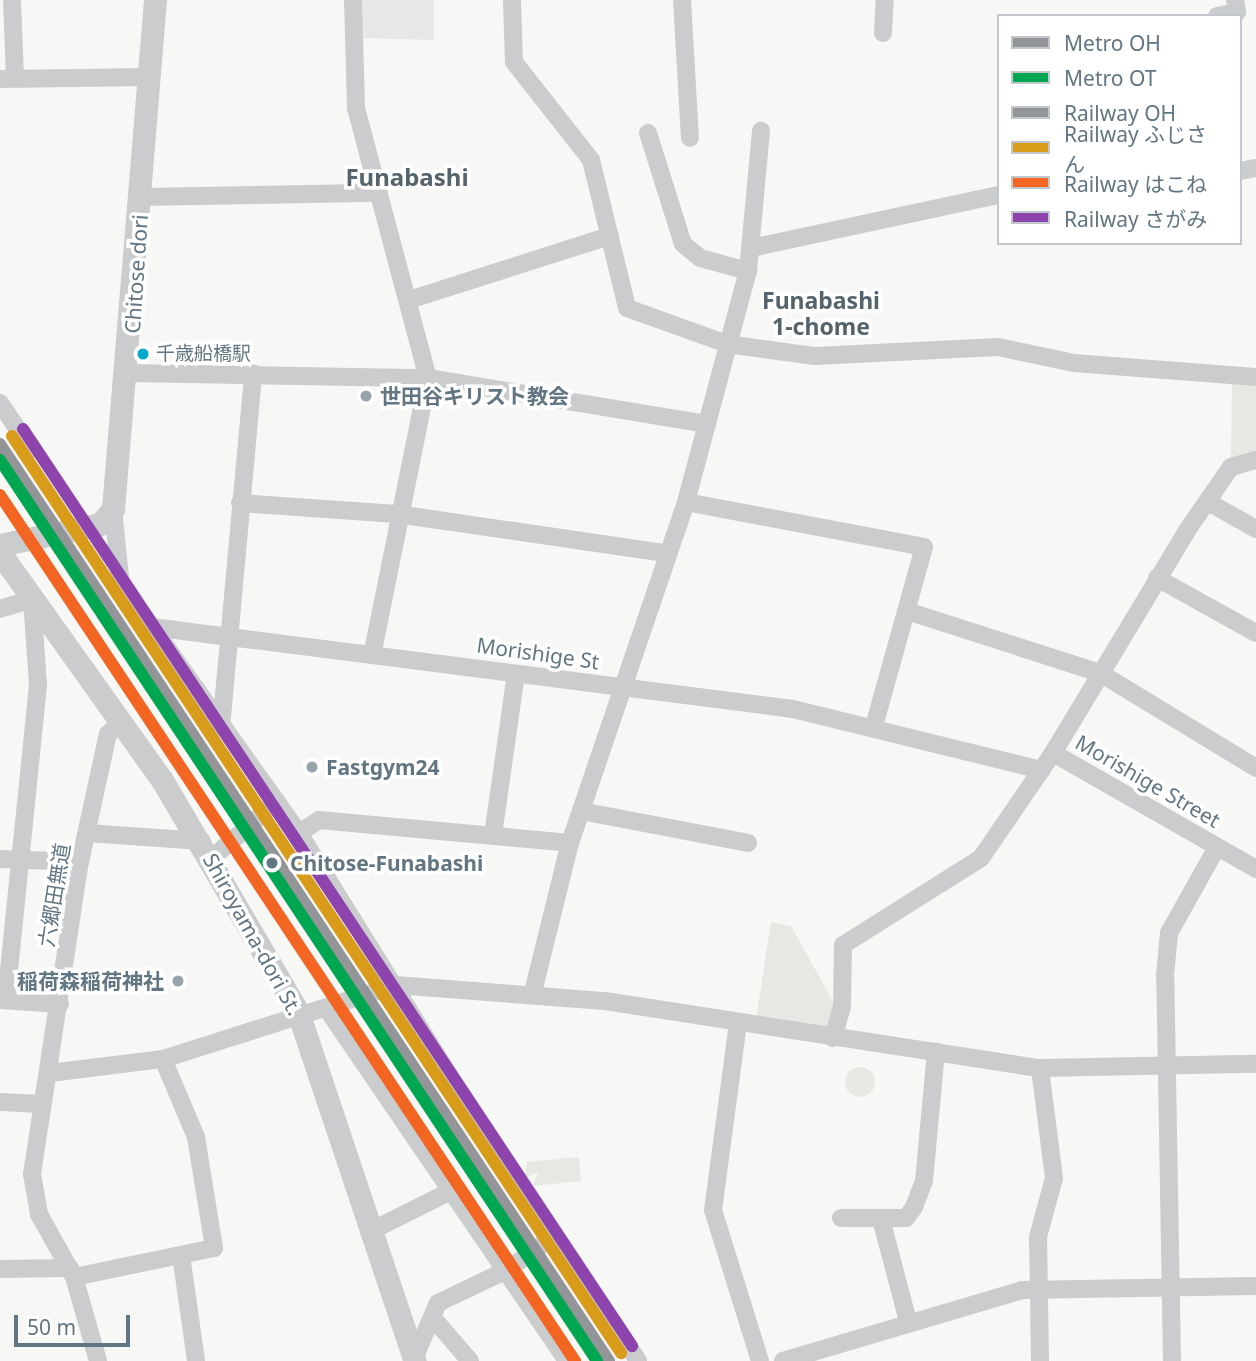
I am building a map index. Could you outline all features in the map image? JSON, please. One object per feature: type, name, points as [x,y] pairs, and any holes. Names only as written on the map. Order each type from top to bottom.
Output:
[{"type":"street","points":[[12,0],[8,78],[150,77]]},
{"type":"street","name":"Chitose dori","points":[[113,509],[128,373],[155,0]]},
{"type":"street","points":[[353,0],[352,85],[428,378],[397,514],[373,652]]},
{"type":"street","points":[[512,0],[514,62],[591,160],[627,308],[727,344],[815,356],[998,347],[1074,363],[1256,377]]},
{"type":"street","points":[[682,0],[690,138]]},
{"type":"street","points":[[883,33],[885,0]]},
{"type":"street","points":[[1227,14],[1237,12],[1236,0]]},
{"type":"street","points":[[533,992],[570,844],[624,689],[665,553],[685,502],[748,271],[761,131]]},
{"type":"street","points":[[648,133],[683,244],[700,258],[748,271]]},
{"type":"street","points":[[141,197],[379,193]]},
{"type":"street","points":[[751,248],[997,195]]},
{"type":"street","points":[[409,300],[610,236]]},
{"type":"street","points":[[128,373],[428,378],[707,424]]},
{"type":"street","points":[[221,728],[253,373]]},
{"type":"street","points":[[0,402],[32,449]]},
{"type":"street","points":[[833,1038],[842,1007],[843,946],[981,858],[1053,753],[1157,578],[1231,467],[1256,460]]},
{"type":"street","points":[[685,502],[924,547],[874,726]]},
{"type":"street","points":[[1208,502],[1256,529]]},
{"type":"street","points":[[240,503],[397,514],[665,553]]},
{"type":"street","points":[[0,545],[100,524],[113,509]]},
{"type":"street","points":[[113,509],[121,587],[299,833],[554,1236],[638,1361]]},
{"type":"street","name":"Shiroyama-dori St.","points":[[0,553],[121,721],[207,850],[299,1012],[369,1232],[414,1360]]},
{"type":"street","points":[[1157,578],[1256,634]]},
{"type":"street","points":[[0,609],[32,600],[38,685],[9,859],[3,1000],[60,1004]]},
{"type":"street","points":[[907,611],[1100,673],[1256,768]]},
{"type":"street","name":"Morishige St","points":[[152,627],[373,652],[624,689],[793,709],[874,726],[1042,770]]},
{"type":"street","points":[[493,835],[516,674]]},
{"type":"street","name":"六郷田無道","points":[[98,1361],[72,1272],[34,1198],[33,1151],[50,1073],[80,862],[108,734],[121,721]]},
{"type":"street","name":"Morishige Street","points":[[1053,753],[1256,869]]},
{"type":"street","points":[[87,833],[207,850],[277,801]]},
{"type":"street","points":[[581,810],[748,843]]},
{"type":"street","points":[[299,833],[319,820],[570,844]]},
{"type":"street","points":[[1172,1361],[1169,933],[1217,847]]},
{"type":"street","points":[[9,859],[80,862]]},
{"type":"street","points":[[50,1073],[163,1059],[299,1012],[327,1009],[396,985],[533,992],[1040,1068],[1256,1064]]},
{"type":"street","points":[[327,1009],[453,1190],[567,1361]]},
{"type":"street","points":[[738,1023],[713,1210],[760,1361]]},
{"type":"street","points":[[841,1218],[906,1218],[924,1181],[936,1052]]},
{"type":"street","points":[[0,1269],[72,1272],[214,1248],[196,1137],[163,1059]]},
{"type":"street","points":[[1040,1068],[1054,1178],[1038,1237],[1042,1290],[1040,1361]]},
{"type":"street","points":[[0,1102],[42,1104]]},
{"type":"street","points":[[369,1232],[453,1190]]},
{"type":"street","points":[[881,1219],[908,1321]]},
{"type":"street","points":[[414,1360],[438,1303],[506,1270],[554,1236]]},
{"type":"street","points":[[181,1255],[196,1361]]},
{"type":"street","points":[[783,1361],[908,1321],[1042,1290],[1256,1286]]},
{"type":"street","points":[[433,1318],[470,1361]]},
{"type":"shaded area","points":[[358,0],[434,0],[434,40],[358,38]]},
{"type":"shaded area","points":[[1232,379],[1256,384],[1256,453],[1231,459]]},
{"type":"shaded area","points":[[771,922],[791,926],[835,1005],[827,1031],[756,1019]]},
{"type":"shaded area","points":[[860,1067],[871,1071],[875,1082],[871,1093],[860,1097],[849,1093],[845,1082],[849,1071]]},
{"type":"shaded area","points":[[579,1157],[581,1181],[533,1186],[538,1172],[525,1178],[527,1162]]},
{"type":"metro line","name":"OH","points":[[0,444],[609,1361]]},
{"type":"metro line","name":"OT","points":[[0,460],[597,1361]]},
{"type":"rail line","name":"さがみ","points":[[23,429],[632,1346]]},
{"type":"rail line","name":"ふじさん","points":[[12,436],[621,1353]]},
{"type":"rail line","name":"OH","points":[[0,453],[602,1361]]},
{"type":"rail line","name":"はこね","points":[[0,495],[575,1361]]},
{"type":"place","name":"千歳船橋駅","points":[[143,354]]},
{"type":"place","name":"世田谷キリスト教会","points":[[366,396]]},
{"type":"place","name":"Fastgym24","points":[[312,767]]},
{"type":"place","name":"Chitose-Funabashi","points":[[272,863]]},
{"type":"place","name":"稲荷森稲荷神社","points":[[178,981]]},
{"type":"district","name":"Funabashi","points":[[407,177]]},
{"type":"district","name":"Funabashi 1-chome","points":[[821,313]]}]
